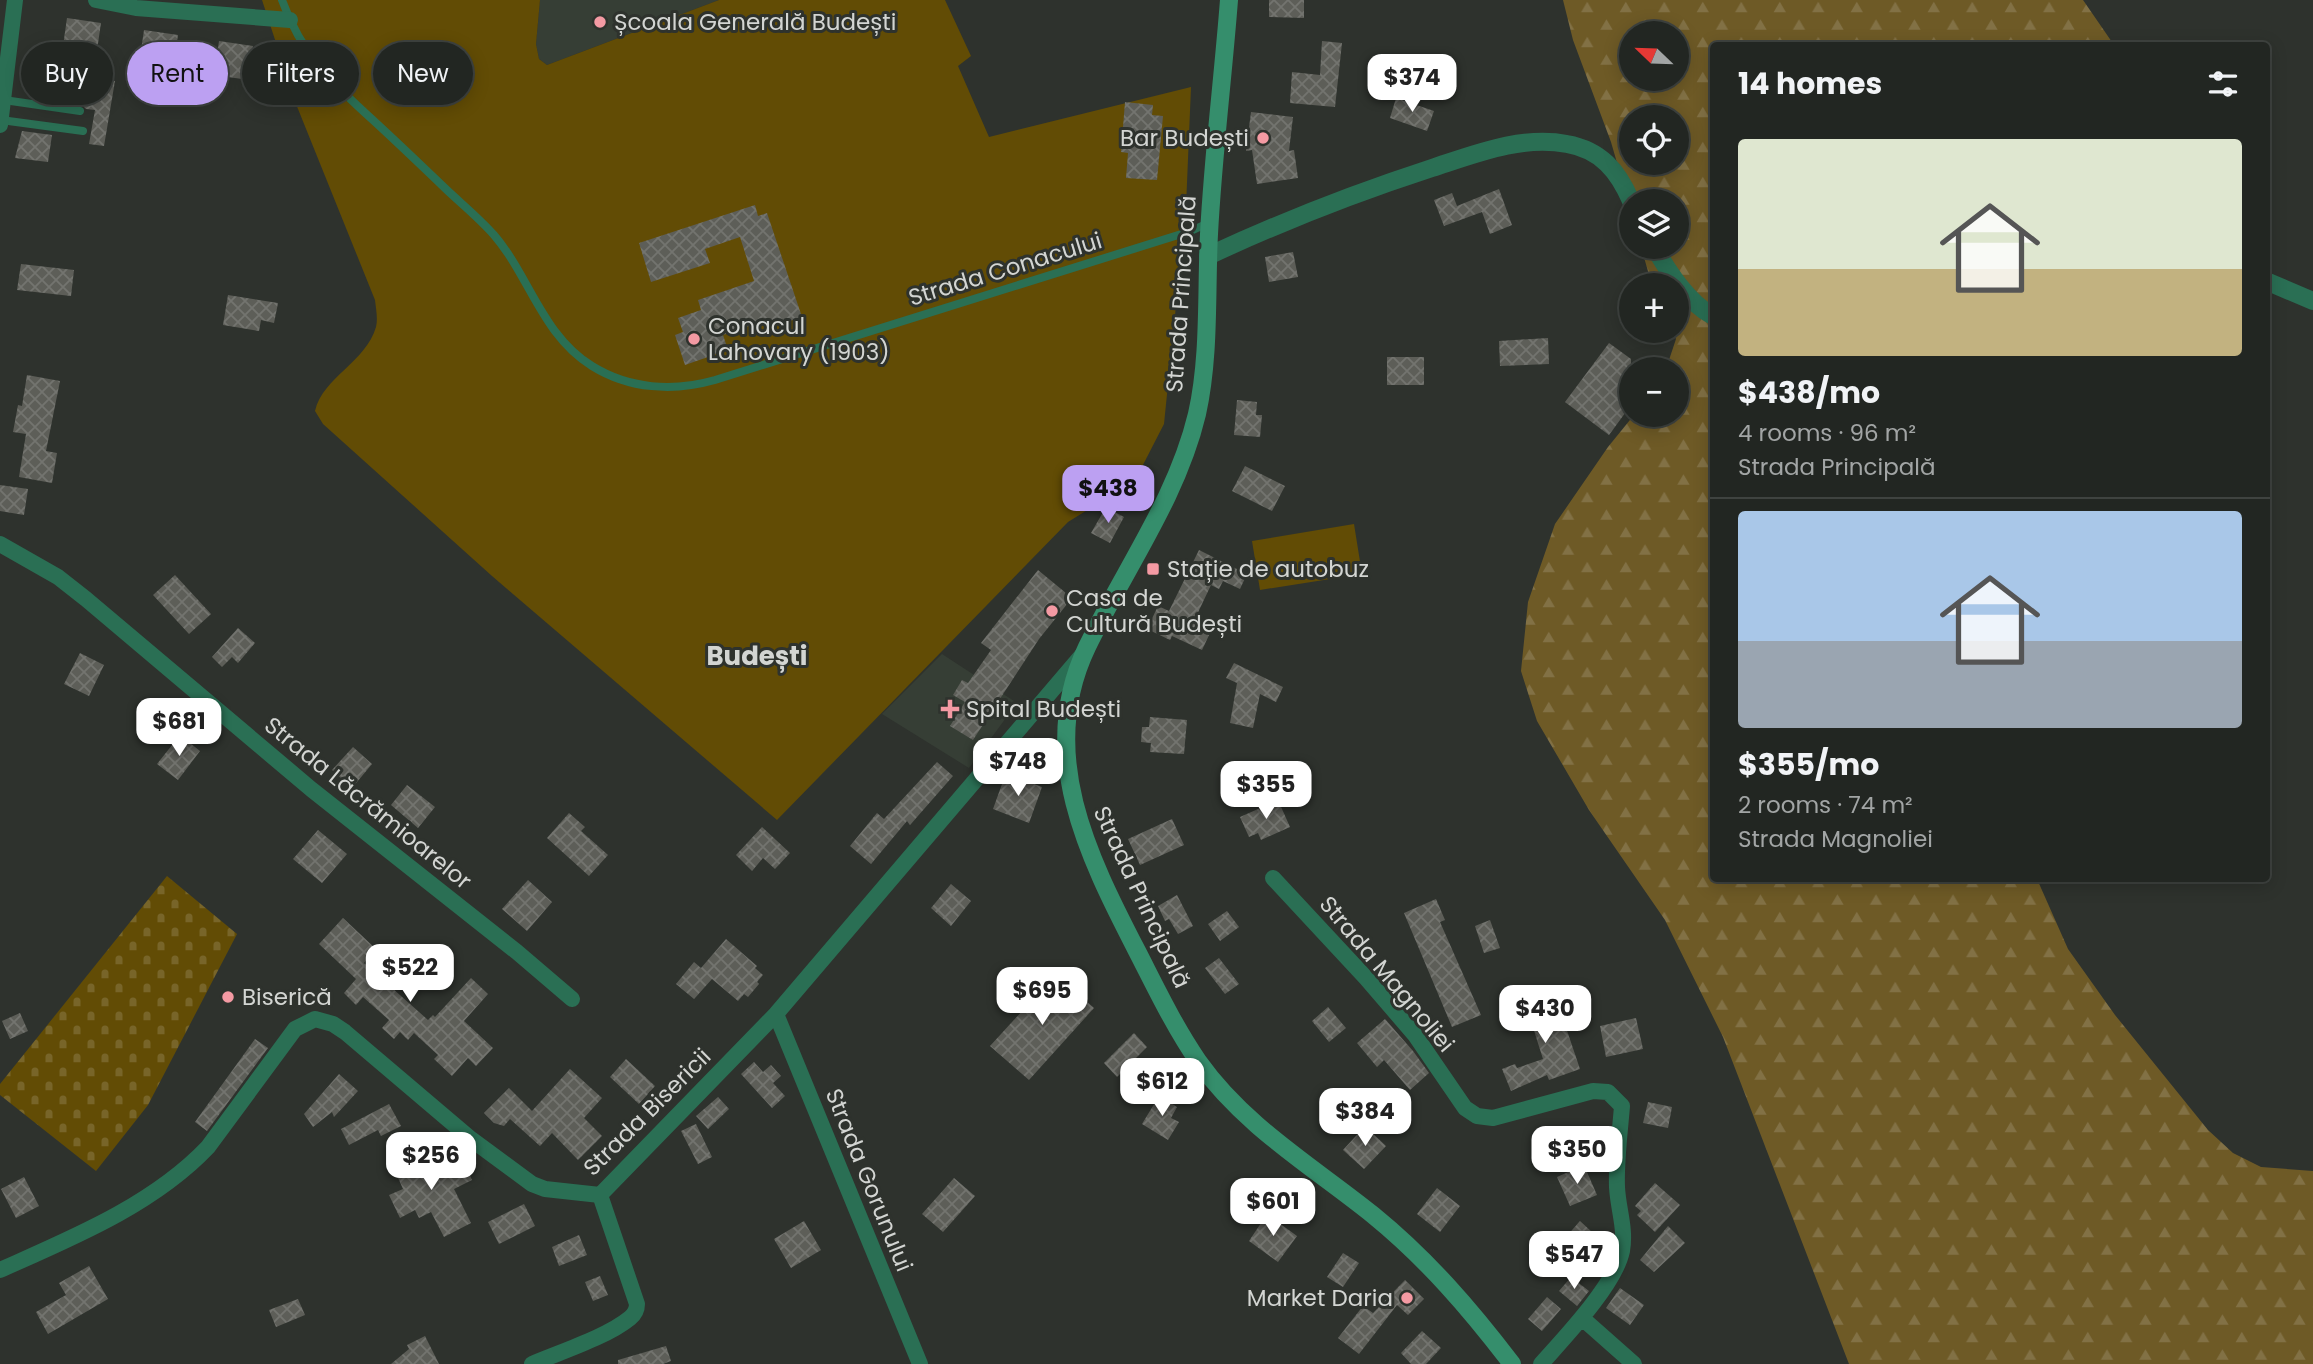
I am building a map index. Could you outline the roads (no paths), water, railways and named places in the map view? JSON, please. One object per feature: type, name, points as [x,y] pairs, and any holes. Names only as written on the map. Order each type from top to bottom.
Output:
[{"type":"main road","name":"Strada Principală","points":[[1229,0],[1210,222],[1204,369],[1200,396],[1192,432],[1160,511],[1085,652],[1072,690],[1067,715],[1066,761],[1072,801],[1093,861],[1121,921],[1180,1033],[1214,1082],[1244,1115],[1406,1243],[1465,1303],[1512,1364]]},
{"type":"street","points":[[0,122],[15,0]]},
{"type":"street","points":[[96,0],[136,8],[290,20]]},
{"type":"street","points":[[1208,256],[1358,192],[1481,152],[1529,142],[1570,144],[1604,159],[1616,172],[1625,189]]},
{"type":"street","points":[[1662,259],[1688,296],[1710,314]]},
{"type":"street","points":[[2270,283],[2313,301]]},
{"type":"street","name":"Strada Lăcrămioarelor","points":[[0,544],[58,577],[86,599],[311,789],[517,952],[572,999]]},
{"type":"street","name":"Strada Bisericii","points":[[0,1270],[139,1201],[191,1164],[208,1147],[295,1029],[316,1019],[333,1024],[345,1032],[471,1139],[532,1184],[545,1189],[600,1195],[776,1014],[1085,652]]},
{"type":"street","name":"Strada Magnoliei","points":[[1273,878],[1375,987],[1415,1035],[1465,1108],[1477,1116],[1493,1118],[1593,1091],[1608,1092],[1622,1106],[1617,1187],[1624,1225],[1622,1252],[1615,1268],[1582,1318],[1541,1364]]},
{"type":"street","name":"Strada Gorunului","points":[[776,1014],[920,1364]]},
{"type":"street","points":[[532,1364],[606,1331],[631,1318],[636,1311],[637,1304],[600,1195]]},
{"type":"street","points":[[1582,1318],[1634,1364]]},
{"type":"lane","name":"Strada Conacului","points":[[282,0],[310,56],[327,78],[493,234],[561,339],[577,356],[594,367],[613,377],[639,384],[666,388],[692,387],[1191,231],[1210,222]]},
{"type":"lane","points":[[4,100],[80,111]]},
{"type":"lane","points":[[0,122],[83,131]]},
{"type":"place","name":"Școala Generală Budești","points":[[600,22]]},
{"type":"place","name":"Bar Budești","points":[[1263,138]]},
{"type":"place","name":"Conacul Lahovary (1903)","points":[[694,339]]},
{"type":"place","name":"Stație de autobuz","points":[[1153,569]]},
{"type":"place","name":"Casa de Cultură Budești","points":[[1052,611]]},
{"type":"place","name":"Spital Budești","points":[[950,709]]},
{"type":"place","name":"Biserică","points":[[228,997]]},
{"type":"place","name":"Market Daria","points":[[1407,1298]]},
{"type":"district","name":"Budești","points":[[757,656]]}]
